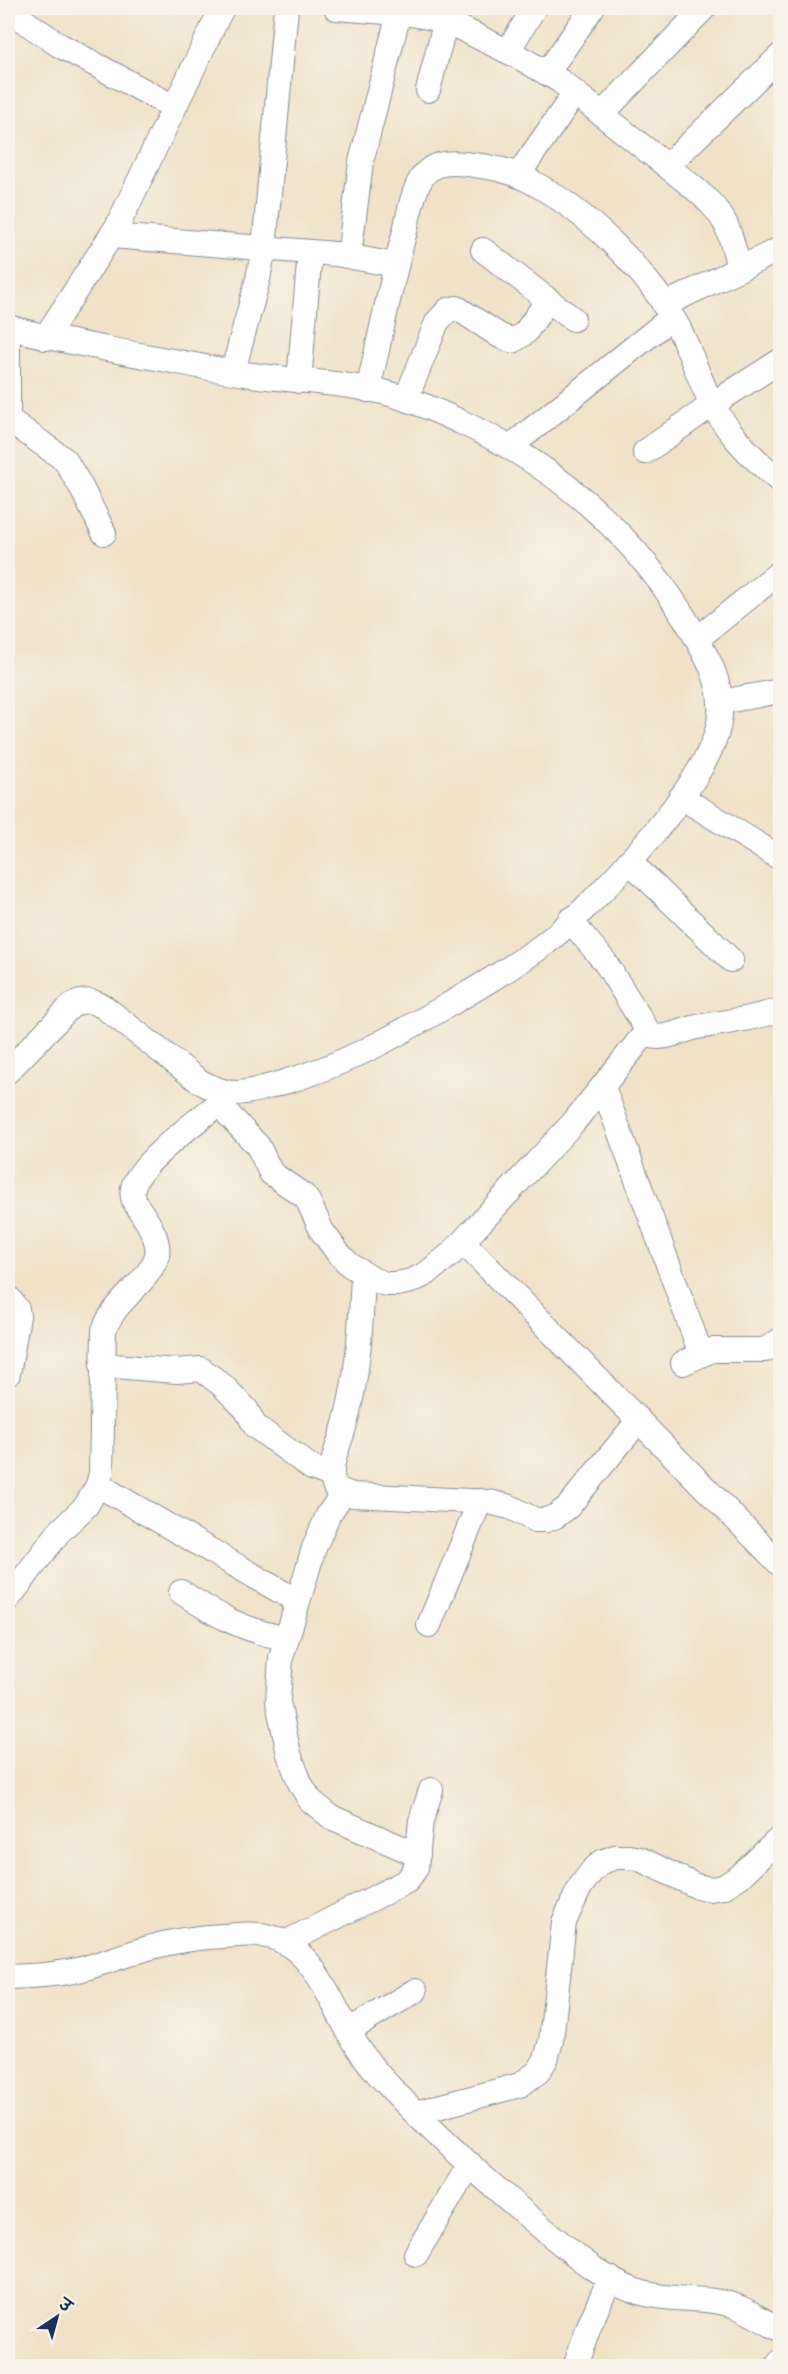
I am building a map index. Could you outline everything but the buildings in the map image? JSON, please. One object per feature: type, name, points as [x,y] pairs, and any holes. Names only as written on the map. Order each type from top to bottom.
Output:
[{"type":"street","points":[[45,338],[112,236],[222,8]]},
{"type":"street","points":[[233,371],[264,248],[286,8]]},
{"type":"street","points":[[351,8],[399,13],[446,14],[547,73],[602,114],[707,201],[724,221],[731,237],[739,268]]},
{"type":"street","points":[[508,51],[534,8]]},
{"type":"street","points":[[547,73],[592,8]]},
{"type":"street","points":[[602,114],[704,8]]},
{"type":"street","points":[[8,10],[59,45],[174,107]]},
{"type":"street","points":[[348,256],[361,162],[399,13]]},
{"type":"street","points":[[428,90],[446,14]]},
{"type":"street","points":[[667,166],[780,56]]},
{"type":"street","points":[[518,175],[575,93]]},
{"type":"street","points":[[368,390],[396,265],[418,186],[426,172],[432,167],[451,163],[496,168],[518,175],[552,195],[608,240],[637,269],[668,311],[713,404],[730,432],[780,482]]},
{"type":"street","points":[[112,236],[310,252],[396,265]]},
{"type":"street","points":[[510,447],[668,311],[739,268],[780,249]]},
{"type":"street","points":[[483,250],[573,319]]},
{"type":"street","points":[[299,381],[310,252]]},
{"type":"street","points":[[406,399],[437,322],[448,310],[458,308],[500,336],[513,341],[525,333],[548,300]]},
{"type":"street","points":[[8,412],[8,327],[45,338],[233,371],[368,390],[406,399],[440,412],[510,447],[555,476],[611,523],[660,582],[697,639],[717,681],[721,702],[719,725],[711,750],[695,779],[629,861],[544,944],[466,995],[334,1066],[253,1091],[218,1095],[136,1178],[132,1194],[154,1236],[158,1249],[149,1272],[108,1318],[102,1339],[101,1473],[98,1485],[86,1506],[59,1532],[8,1599]]},
{"type":"street","points":[[645,452],[780,361]]},
{"type":"street","points":[[8,419],[65,460],[80,484],[104,533]]},
{"type":"street","points":[[697,639],[780,572]]},
{"type":"street","points":[[721,702],[780,691]]},
{"type":"street","points":[[681,797],[780,858]]},
{"type":"street","points":[[629,861],[732,960]]},
{"type":"street","points":[[570,920],[600,955],[622,986],[651,1036],[663,1037],[692,1028],[734,1022],[780,1010]]},
{"type":"street","points":[[8,1071],[71,1006],[81,1000],[92,1001],[104,1007],[218,1095],[228,1114],[258,1146],[271,1173],[304,1196],[329,1241],[350,1265],[363,1275],[386,1284],[411,1281],[439,1266],[603,1088],[647,1032]]},
{"type":"street","points":[[603,1088],[692,1359],[722,1349],[765,1350],[780,1340]]},
{"type":"street","points":[[463,1242],[780,1564]]},
{"type":"street","points":[[363,1275],[356,1371],[346,1421],[338,1484],[320,1532],[280,1658],[278,1701],[289,1754],[309,1800],[331,1817],[418,1855]]},
{"type":"street","points":[[8,1297],[17,1309],[18,1316],[8,1374]]},
{"type":"street","points":[[102,1365],[176,1371],[201,1370],[222,1384],[246,1409],[255,1426],[353,1495],[480,1501],[510,1507],[535,1520],[546,1520],[568,1507],[639,1420]]},
{"type":"street","points":[[98,1485],[297,1601]]},
{"type":"street","points":[[429,1625],[480,1501]]},
{"type":"street","points":[[181,1592],[211,1612],[246,1629],[286,1638]]},
{"type":"street","points":[[285,1943],[407,1881],[416,1868],[421,1821],[430,1790]]},
{"type":"street","points":[[415,2113],[520,2085],[538,2072],[546,2059],[551,2042],[564,1922],[580,1887],[602,1862],[615,1857],[640,1859],[696,1886],[711,1889],[723,1887],[739,1877],[780,1838]]},
{"type":"street","points":[[8,1977],[47,1976],[82,1969],[167,1943],[203,1938],[266,1936],[285,1943],[302,1954],[368,2062],[415,2113],[514,2205],[578,2257],[631,2289],[657,2297],[726,2303],[750,2312],[780,2329]]},
{"type":"street","points":[[348,2031],[415,1991]]},
{"type":"street","points":[[416,2254],[470,2164]]},
{"type":"street","points":[[575,2367],[610,2278]]},
{"type":"street","points":[[777,2367],[780,2362]]}]
